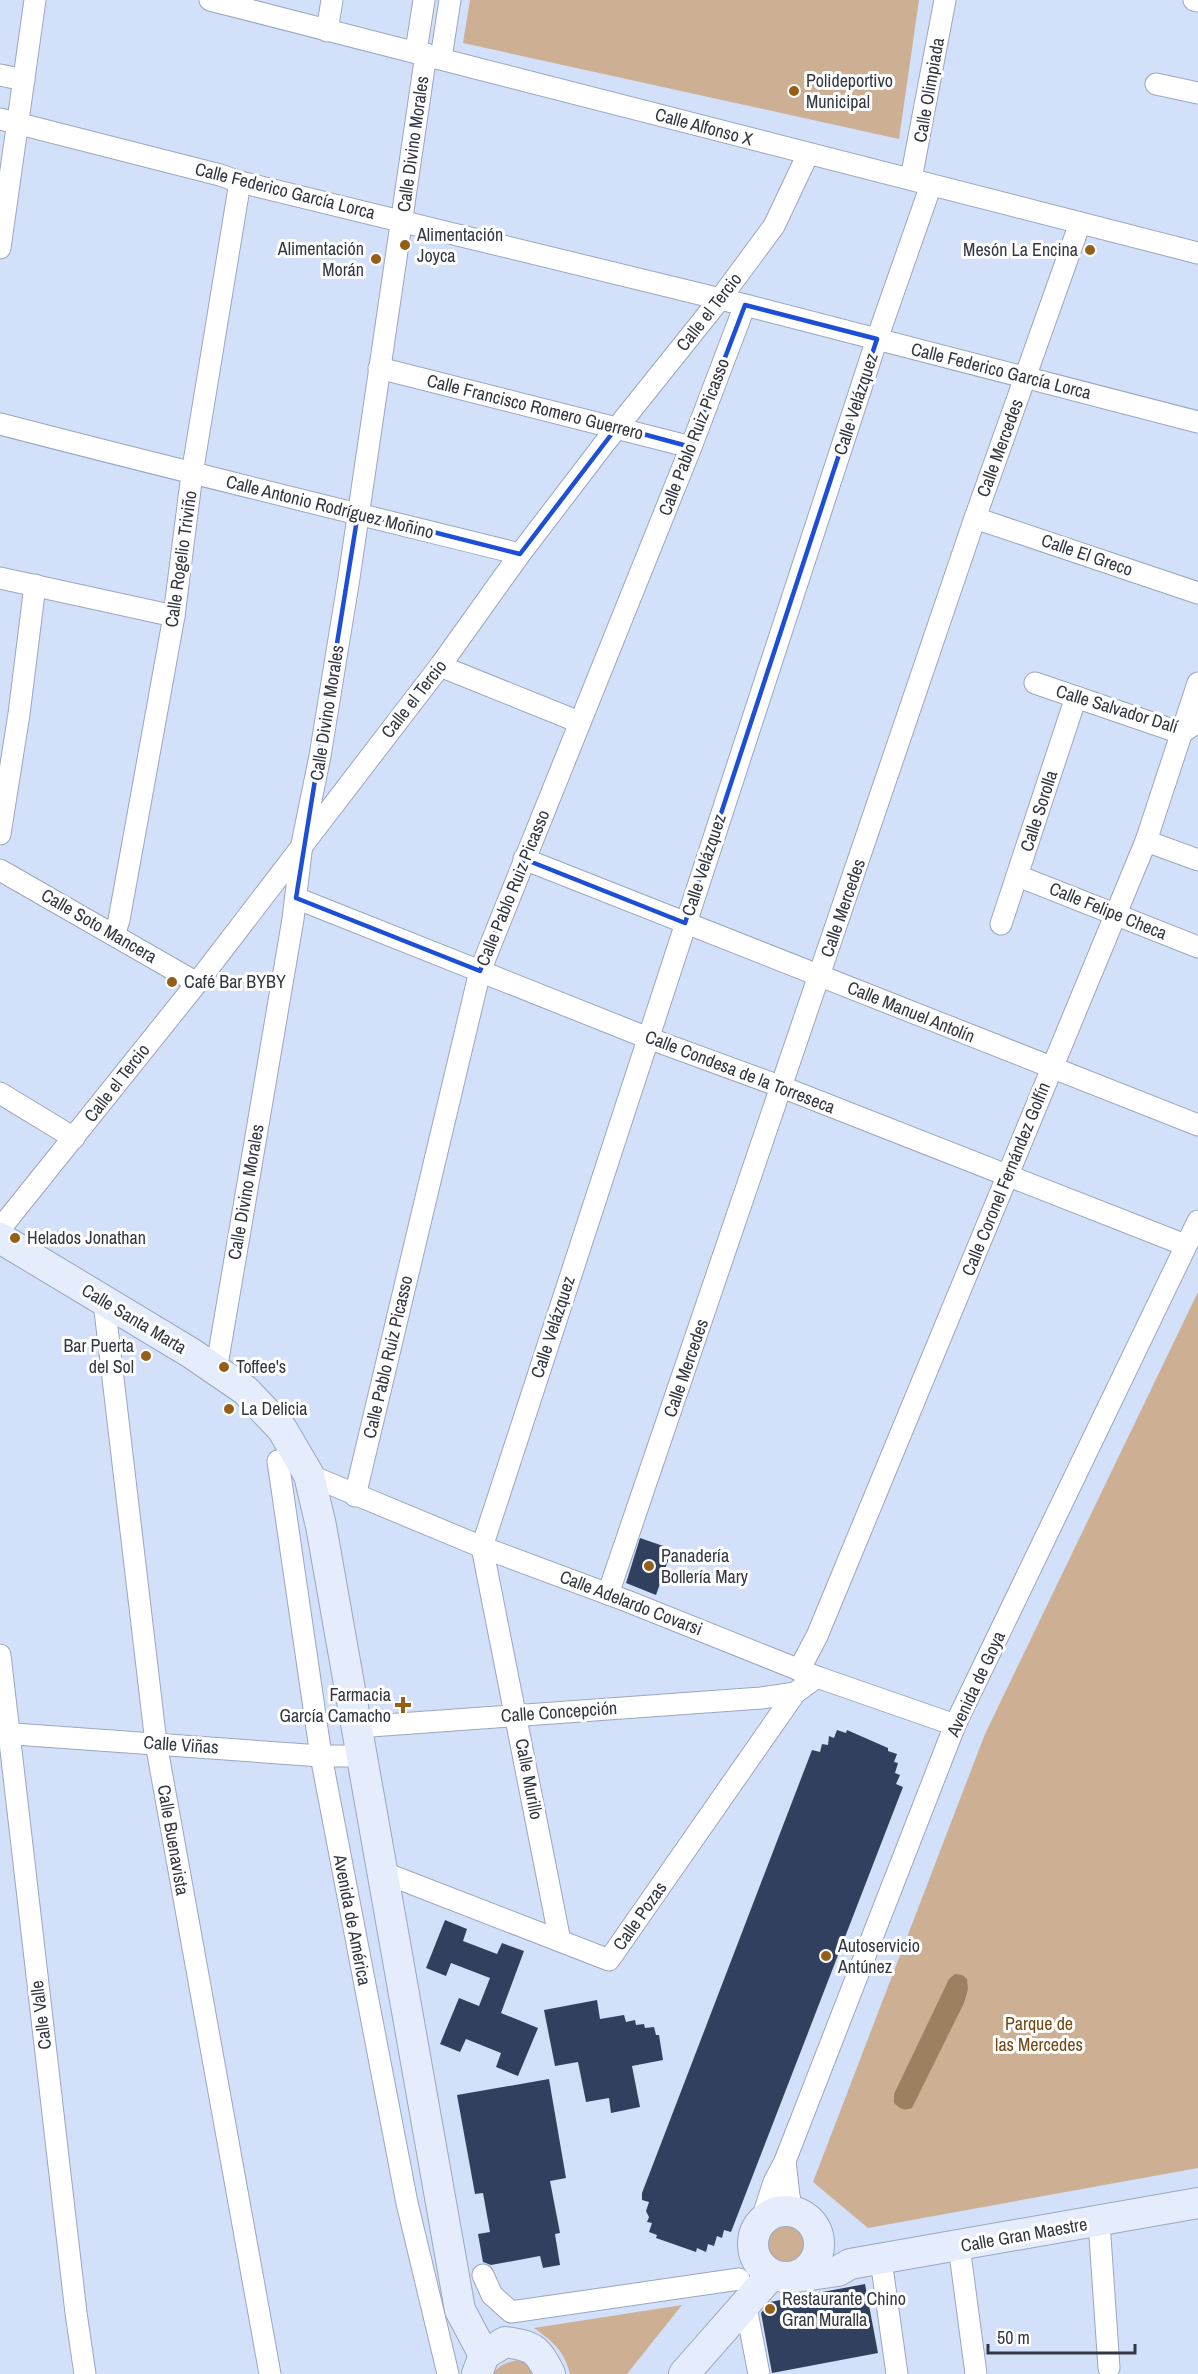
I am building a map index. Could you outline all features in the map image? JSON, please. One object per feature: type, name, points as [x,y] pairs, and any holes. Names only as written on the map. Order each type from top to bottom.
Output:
[{"type":"street","points":[[0,248],[9,122],[24,80],[35,0]]},
{"type":"street","name":"Calle Alfonso X","points":[[210,0],[244,4],[327,31],[428,54],[1198,253]]},
{"type":"street","points":[[327,31],[332,0]]},
{"type":"street","points":[[424,0],[428,54]]},
{"type":"street","points":[[428,54],[450,0]]},
{"type":"street","name":"Calle Olimpiada","points":[[921,182],[945,0]]},
{"type":"street","name":"Calle Divino Morales","points":[[216,1371],[296,898],[302,844],[320,756],[428,54]]},
{"type":"street","points":[[0,75],[24,80]]},
{"type":"street","points":[[1156,84],[1198,93]]},
{"type":"street","name":"Calle Federico García Lorca","points":[[9,122],[240,182],[745,305],[1198,422]]},
{"type":"street","name":"Calle el Tercio","points":[[0,1229],[197,983],[440,666],[520,554],[617,427],[720,299],[774,226],[808,154]]},
{"type":"street","name":"Calle Rogelio Triviño","points":[[114,935],[119,920],[174,616],[192,474],[240,182]]},
{"type":"street","name":"Calle Velázquez","points":[[482,1547],[877,339],[921,182]]},
{"type":"street","name":"Calle Mercedes","points":[[608,1594],[975,518],[1080,223]]},
{"type":"street","name":"Calle Pablo Ruiz Picasso","points":[[355,1496],[480,971],[691,447],[745,305]]},
{"type":"street","name":"Calle Francisco Romero Guerrero","points":[[379,368],[691,447]]},
{"type":"street","name":"Calle Antonio Rodríguez Moñino","points":[[0,424],[192,474],[520,554]]},
{"type":"street","name":"Calle El Greco","points":[[975,518],[1198,593]]},
{"type":"street","points":[[0,578],[174,616]]},
{"type":"street","points":[[1,829],[35,585]]},
{"type":"street","points":[[440,666],[579,722]]},
{"type":"street","name":"Calle Salvador Dalí","points":[[1035,683],[1076,698],[1190,728]]},
{"type":"street","name":"Calle Coronel Fernández Golfín","points":[[808,1674],[817,1636],[1146,841],[1190,728],[1198,683]]},
{"type":"street","name":"Calle Sorolla","points":[[1001,924],[1076,698]]},
{"type":"street","points":[[1146,841],[1198,860]]},
{"type":"street","name":"Calle Manuel Antolín","points":[[524,859],[1198,1125]]},
{"type":"street","name":"Calle Soto Mancera","points":[[0,870],[197,983]]},
{"type":"street","name":"Calle Felipe Checa","points":[[1018,876],[1198,947]]},
{"type":"street","name":"Calle Condesa de la Torreseca","points":[[296,898],[648,1038],[782,1087],[1185,1245]]},
{"type":"street","points":[[0,1093],[74,1138]]},
{"type":"street","name":"Avenida de Goya","points":[[761,2222],[774,2182],[785,2161],[955,1725],[1198,1221]]},
{"type":"street","name":"Calle Santa Marta","points":[[0,1238],[191,1353],[245,1390],[263,1407]]},
{"type":"street","name":"Calle Buenavista","points":[[104,1302],[156,1743],[270,2374]]},
{"type":"street","name":"Avenida de América","points":[[263,1407],[282,1429],[309,1475],[321,1526],[382,1872],[469,2276]]},
{"type":"street","name":"Avenida de América","points":[[278,1461],[321,1756],[407,2203],[448,2374]]},
{"type":"street","name":"Calle Adelardo Covarsi","points":[[309,1475],[482,1547],[608,1594],[808,1674],[955,1725]]},
{"type":"street","name":"Calle Murillo","points":[[482,1547],[517,1714],[560,1941]]},
{"type":"street","name":"Calle Valle","points":[[0,1655],[4,1733],[85,2374]]},
{"type":"street","points":[[761,1698],[772,1690],[776,1680],[772,1659]]},
{"type":"street","name":"Calle Pozas","points":[[382,1872],[609,1960],[808,1674]]},
{"type":"street","name":"Calle Concepción","points":[[359,1742],[517,1714],[761,1698],[795,1693]]},
{"type":"street","name":"Calle Viñas","points":[[4,1733],[321,1756],[359,1742]]},
{"type":"street","name":"Avenida de Goya","points":[[785,2161],[793,2211]]},
{"type":"street","name":"Calle Gran Maestre","points":[[761,2278],[838,2271],[850,2264],[1198,2203]]},
{"type":"street","points":[[469,2276],[511,2312],[761,2278],[809,2270],[817,2258],[820,2243],[816,2229],[807,2218],[793,2211],[782,2211],[771,2215],[761,2222],[755,2232],[753,2243],[761,2278],[759,2374]]},
{"type":"street","points":[[1099,2222],[1108,2368]]},
{"type":"street","points":[[820,2243],[850,2264]]},
{"type":"street","points":[[959,2246],[976,2374]]},
{"type":"street","points":[[881,2260],[897,2374]]},
{"type":"street","points":[[469,2276],[488,2357],[531,2347],[542,2357],[550,2374]]},
{"type":"street","points":[[684,2374],[761,2278]]},
{"type":"highlighted area","points":[[745,305],[877,339],[685,923],[524,859],[480,971],[296,898],[358,513],[520,554],[617,427],[691,447]]},
{"type":"green space","name":"Polideportivo Municipal","points":[[470,0],[919,0],[899,139],[463,43]]},
{"type":"green space","name":"Parque de las Mercedes","points":[[1198,1292],[1198,2168],[868,2228],[813,2182],[985,1734]]},
{"type":"green space","points":[[785,2223],[800,2229],[806,2244],[800,2259],[785,2265],[770,2259],[764,2244],[770,2229]]},
{"type":"green space","points":[[682,2305],[627,2374],[570,2374],[565,2359],[557,2347],[534,2328]]},
{"type":"green space","points":[[519,2360],[530,2366],[536,2374],[493,2374],[504,2364]]},
{"type":"shaded area","points":[[955,1974],[967,1979],[968,1989],[964,2003],[912,2108],[902,2109],[894,2103],[894,2094],[949,1979]]},
{"type":"building","name":"Panadería Bollería Mary","points":[[640,1538],[672,1549],[656,1595],[626,1583]]},
{"type":"building","points":[[837,1730],[846,1733],[847,1730],[897,1754],[894,1762],[898,1763],[895,1773],[900,1775],[896,1784],[903,1787],[731,2232],[724,2230],[722,2238],[717,2236],[714,2246],[708,2244],[706,2252],[697,2248],[696,2252],[656,2238],[657,2235],[649,2232],[652,2223],[647,2222],[649,2217],[646,2211],[649,2202],[642,2200],[642,2193],[812,1750],[820,1752],[822,1744],[828,1745],[829,1736],[834,1738]]},
{"type":"building","points":[[445,1920],[467,1929],[463,1941],[497,1954],[502,1943],[524,1951],[501,2013],[538,2028],[518,2076],[496,2067],[501,2053],[466,2039],[460,2052],[440,2044],[459,1998],[479,2006],[490,1978],[451,1963],[446,1976],[426,1968]]},
{"type":"building","points":[[597,2000],[600,2019],[624,2015],[626,2022],[635,2020],[636,2025],[644,2024],[645,2028],[654,2027],[656,2035],[659,2035],[663,2060],[632,2066],[640,2107],[611,2113],[609,2098],[586,2102],[578,2062],[555,2066],[544,2010]]},
{"type":"building","points":[[549,2079],[566,2178],[550,2181],[560,2233],[555,2234],[560,2265],[543,2268],[540,2256],[491,2265],[483,2262],[478,2234],[490,2232],[483,2193],[475,2194],[457,2095]]},
{"type":"building","points":[[865,2284],[878,2353],[772,2373],[761,2313],[770,2302]]},
{"type":"place","name":"Polideportivo Municipal","points":[[794,91]]},
{"type":"place","name":"Alimentación Joyca","points":[[405,245]]},
{"type":"place","name":"Mesón La Encina","points":[[1090,250]]},
{"type":"place","name":"Alimentación Morán","points":[[376,259]]},
{"type":"place","name":"Café Bar BYBY","points":[[172,982]]},
{"type":"place","name":"Helados Jonathan","points":[[15,1238]]},
{"type":"place","name":"Bar Puerta del Sol","points":[[146,1356]]},
{"type":"place","name":"Toffee's","points":[[224,1367]]},
{"type":"place","name":"La Delicia","points":[[229,1409]]},
{"type":"place","name":"Panadería Bollería Mary","points":[[649,1566]]},
{"type":"place","name":"Farmacia García Camacho","points":[[403,1705]]},
{"type":"place","name":"Autoservicio Antúnez","points":[[826,1956]]},
{"type":"place","name":"Restaurante Chino Gran Muralla","points":[[770,2309]]}]
